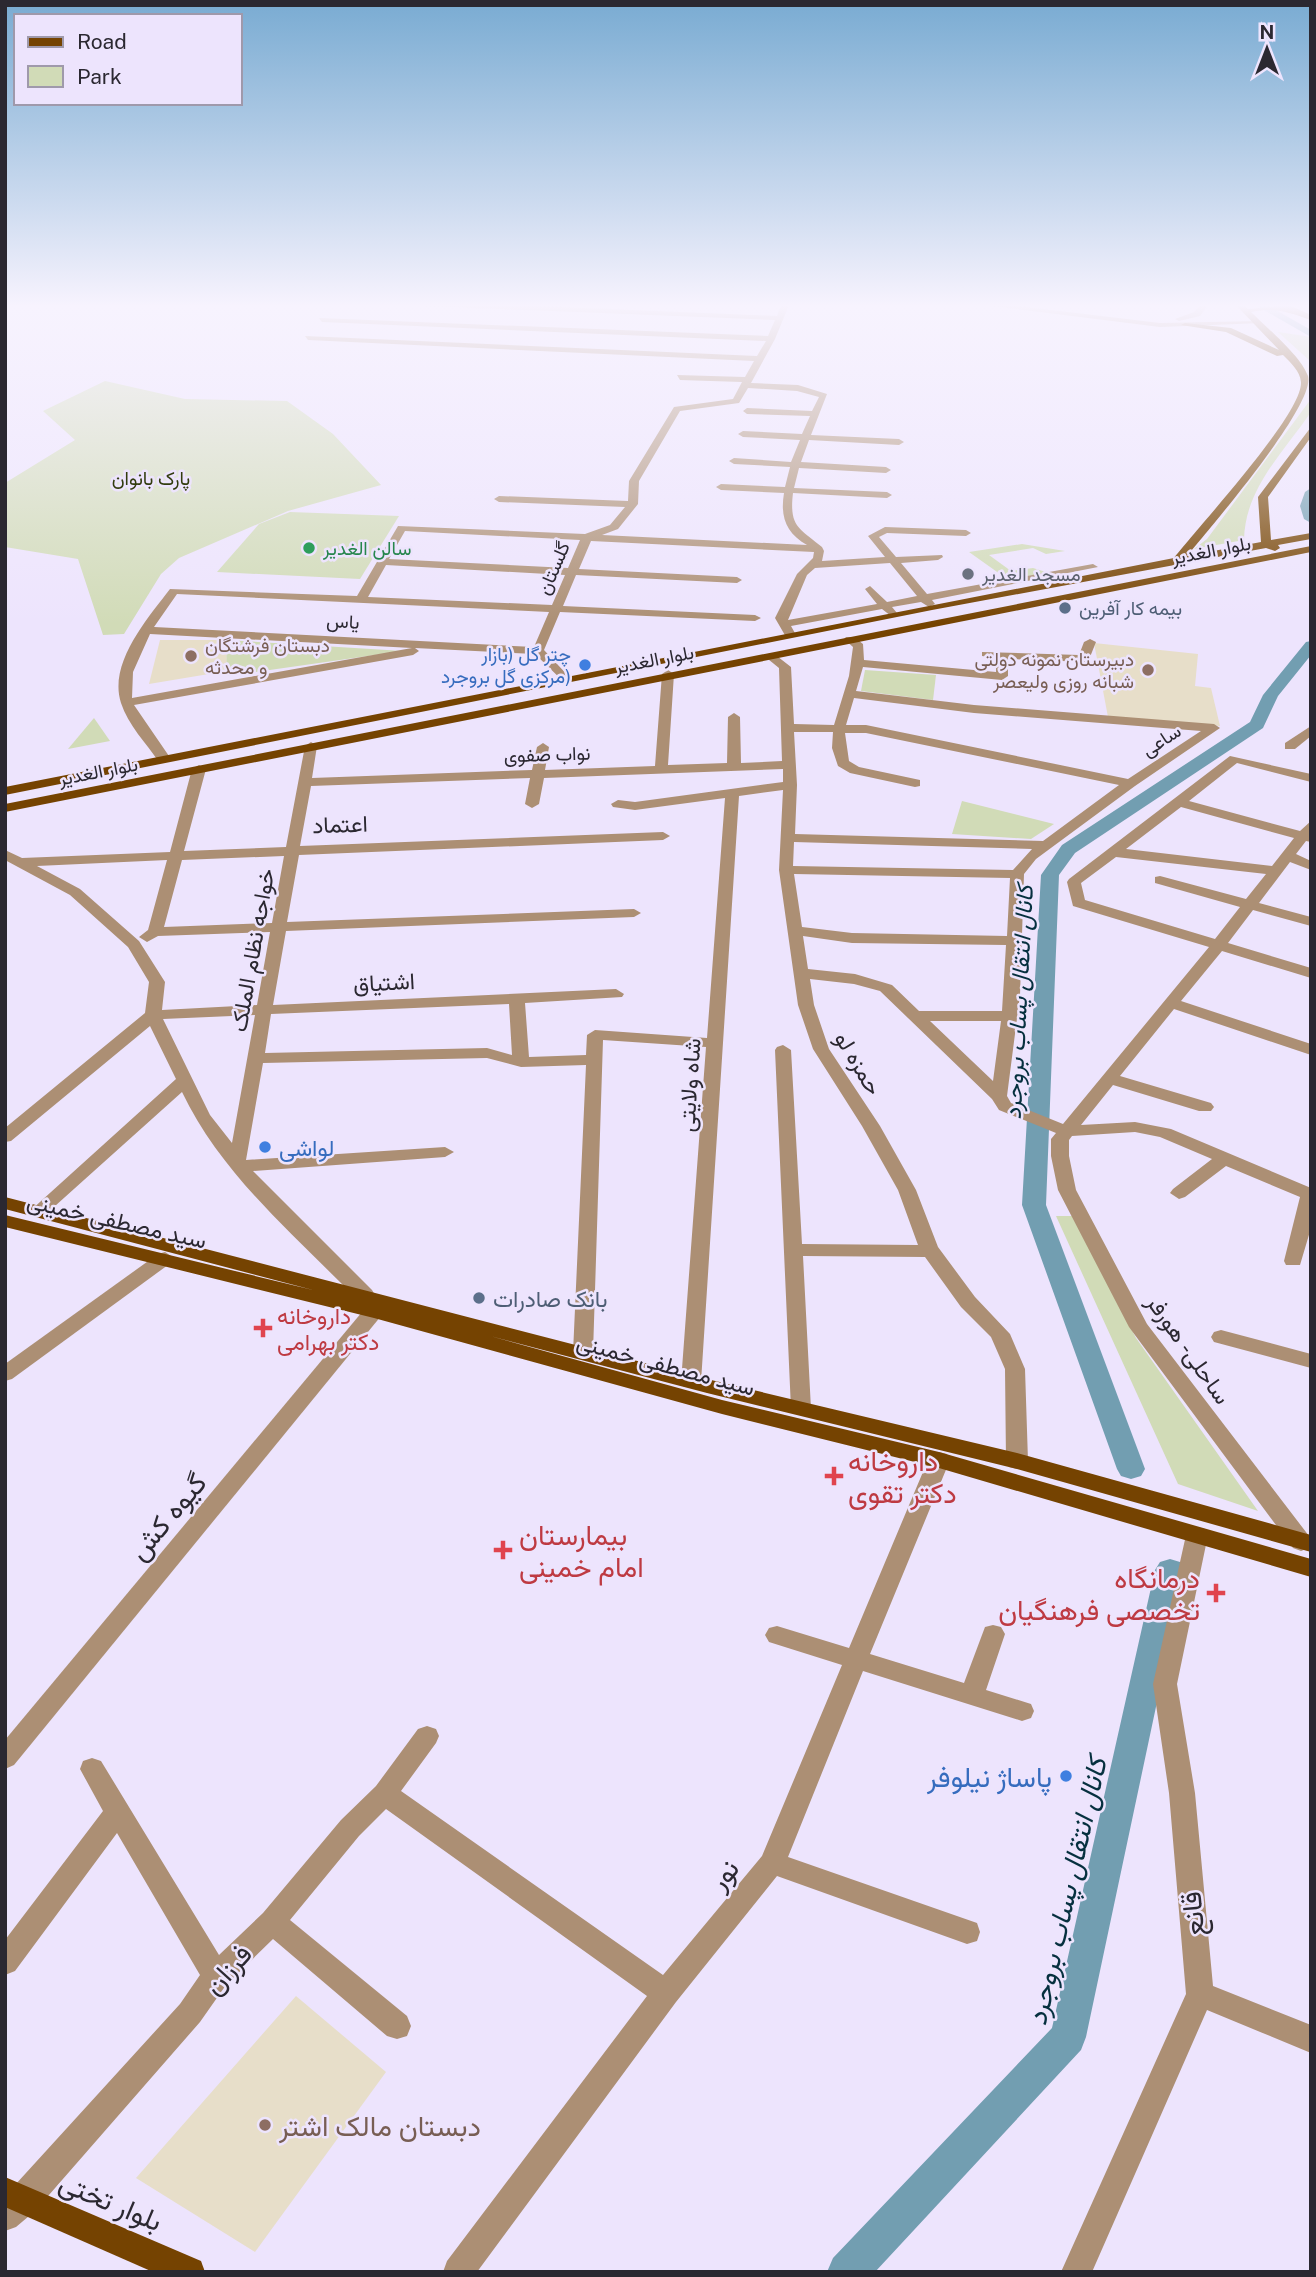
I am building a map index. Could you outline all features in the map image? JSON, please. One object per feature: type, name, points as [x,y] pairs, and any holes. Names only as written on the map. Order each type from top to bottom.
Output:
[{"type":"main road","points":[[1198,570],[1179,559],[1292,411]]},
{"type":"main road","points":[[1285,553],[1266,544],[1263,497],[1311,430]]},
{"type":"main road","name":"بلوار الغدیر","points":[[5,790],[733,647],[787,630],[888,610],[1311,536]]},
{"type":"main road","name":"بلوار الغدیر","points":[[5,808],[668,674],[1311,549]]},
{"type":"main road","points":[[733,647],[747,659]]},
{"type":"main road","points":[[701,653],[715,665]]},
{"type":"main road","name":"سید مصطفی خمینی","points":[[5,1203],[370,1303],[722,1408],[939,1461],[1197,1535],[1306,1543]]},
{"type":"main road","name":"سید مصطفی خمینی","points":[[5,1221],[583,1353],[1017,1461],[1252,1539],[1311,1568]]},
{"type":"main road","name":"بلوار تختی","points":[[11,2203],[190,2272]]},
{"type":"street","points":[[499,499],[633,504],[634,481],[676,411]]},
{"type":"street","points":[[753,411],[815,414]]},
{"type":"street","points":[[816,411],[788,490],[791,526],[797,536],[818,549]]},
{"type":"street","points":[[743,434],[899,442]]},
{"type":"street","points":[[734,461],[886,470]]},
{"type":"street","points":[[721,487],[887,495]]},
{"type":"street","name":"گلستان","points":[[538,651],[587,537],[614,527],[633,504]]},
{"type":"street","points":[[361,599],[402,528],[818,549]]},
{"type":"street","points":[[966,533],[885,530],[873,536],[928,603],[1093,567]]},
{"type":"street","points":[[787,630],[780,618],[802,574],[818,559],[818,549]]},
{"type":"street","points":[[812,565],[938,557]]},
{"type":"street","points":[[381,562],[737,580]]},
{"type":"street","points":[[870,589],[888,610]]},
{"type":"street","points":[[164,759],[127,703],[124,685],[128,669],[146,630],[174,591],[755,618]]},
{"type":"street","name":"یاس","points":[[146,630],[538,651]]},
{"type":"street","points":[[850,639],[859,646],[860,663],[838,729],[839,755],[848,767],[915,783]]},
{"type":"street","points":[[986,654],[1084,659],[1090,642]]},
{"type":"street","points":[[127,703],[444,646]]},
{"type":"street","points":[[538,651],[566,680]]},
{"type":"street","name":"حمزه لو","points":[[769,655],[785,667],[790,765],[786,870],[806,1005],[821,1049],[871,1125],[907,1191],[931,1251],[968,1302],[1000,1334],[1015,1369],[1017,1461]]},
{"type":"street","points":[[860,663],[1002,676],[1002,655]]},
{"type":"street","points":[[661,769],[668,674]]},
{"type":"street","name":"ساعی","points":[[850,694],[974,709],[1214,728],[1130,783],[1031,856],[1017,874]]},
{"type":"street","points":[[734,718],[734,767]]},
{"type":"street","points":[[787,728],[866,729],[1130,783]]},
{"type":"street","points":[[1290,746],[1311,730]]},
{"type":"street","name":"خواجه نظام الملک","points":[[238,1164],[311,746]]},
{"type":"street","points":[[532,804],[543,747]]},
{"type":"street","points":[[1311,778],[1235,759],[1074,882],[1078,903],[1311,973]]},
{"type":"street","name":"نواب صفوی","points":[[305,782],[790,765]]},
{"type":"street","points":[[155,932],[199,769]]},
{"type":"street","points":[[618,804],[635,806],[790,785]]},
{"type":"street","name":"شاه ولایتی","points":[[691,1382],[732,793]]},
{"type":"street","points":[[1061,1129],[1110,1078],[1308,833],[1178,802]]},
{"type":"street","name":"اعتماد","points":[[12,858],[663,836]]},
{"type":"street","points":[[787,838],[1046,845]]},
{"type":"street","points":[[1112,852],[1276,871]]},
{"type":"street","points":[[1287,856],[1311,866]]},
{"type":"street","points":[[12,858],[75,892],[134,944],[157,982],[153,1015],[202,1116],[257,1188],[370,1303]]},
{"type":"street","points":[[786,870],[1017,874],[1002,1101]]},
{"type":"street","points":[[1160,880],[1311,922]]},
{"type":"street","points":[[134,944],[155,932],[634,913]]},
{"type":"street","points":[[794,930],[852,938],[1014,941]]},
{"type":"street","points":[[800,973],[872,982],[886,988],[1002,1101],[1061,1129],[1135,1127],[1166,1133],[1310,1194],[1293,1261]]},
{"type":"street","name":"اشتیاق","points":[[153,1015],[616,994]]},
{"type":"street","points":[[517,999],[521,1062]]},
{"type":"street","points":[[1171,1003],[1311,1051]]},
{"type":"street","points":[[5,1137],[153,1015]]},
{"type":"street","points":[[916,1016],[1009,1016]]},
{"type":"street","points":[[583,1353],[595,1035],[715,1043]]},
{"type":"street","points":[[783,1050],[801,1409]]},
{"type":"street","points":[[256,1058],[488,1053],[521,1062],[594,1060]]},
{"type":"street","points":[[1110,1078],[1205,1107]]},
{"type":"street","points":[[39,1211],[185,1080]]},
{"type":"street","name":"ساحلی - هورفر","points":[[1061,1129],[1060,1156],[1068,1190],[1139,1327],[1306,1543]]},
{"type":"street","points":[[238,1164],[445,1152]]},
{"type":"street","points":[[1179,1193],[1225,1158]]},
{"type":"street","points":[[794,1251],[931,1251]]},
{"type":"street","points":[[5,1374],[165,1258]]},
{"type":"street","name":"گیوه کش","points":[[5,1758],[370,1303]]},
{"type":"street","points":[[1222,1337],[1311,1361]]},
{"type":"street","name":"نور","points":[[458,2272],[666,1993],[772,1863],[939,1461]]},
{"type":"street","name":"قانع","points":[[1076,2272],[1200,1994],[1182,1793],[1165,1684],[1197,1535]]},
{"type":"street","points":[[972,1695],[993,1634]]},
{"type":"street","points":[[777,1635],[1022,1711]]},
{"type":"street","name":"فرزان","points":[[11,2203],[190,2013],[216,1976],[272,1922],[350,1828],[385,1794],[427,1736]]},
{"type":"street","points":[[92,1769],[116,1814],[216,1976]]},
{"type":"street","points":[[385,1794],[666,1993]]},
{"type":"street","points":[[5,1962],[116,1814]]},
{"type":"street","points":[[772,1863],[967,1932]]},
{"type":"street","points":[[272,1922],[397,2026]]},
{"type":"street","points":[[1200,1994],[1311,2039]]},
{"type":"shaded area","name":"دبستان فرشتگان و محدثه","points":[[160,640],[226,640],[227,671],[149,684]]},
{"type":"shaded area","name":"دبیرستان نمونه دولتی شبانه روزی ولیعصر","points":[[1094,643],[1198,654],[1195,686],[1211,688],[1220,726],[1108,717]]},
{"type":"shaded area","name":"دبستان مالک اشتر","points":[[296,1996],[386,2072],[255,2252],[136,2178]]},
{"type":"green space","name":"پارک بانوان","points":[[43,411],[301,411],[333,434],[381,485],[288,511],[179,558],[161,574],[124,634],[103,635],[78,559],[5,547],[5,483],[75,440]]},
{"type":"green space","points":[[1302,411],[1311,411],[1258,487],[1246,521],[1244,540],[1194,549],[1207,539]]},
{"type":"green space","name":"سالن الغدیر","points":[[290,512],[399,516],[360,579],[217,572],[259,524]]},
{"type":"green space","points":[[1022,544],[1065,551],[1046,554],[1033,548],[989,555],[1011,571],[1033,568],[1049,573],[1007,579],[969,552]]},
{"type":"green space","points":[[226,640],[403,651],[227,676]]},
{"type":"green space","points":[[865,670],[936,675],[933,700],[861,691]]},
{"type":"green space","points":[[94,718],[110,741],[68,749]]},
{"type":"green space","points":[[962,801],[1054,824],[1031,839],[952,834]]},
{"type":"green space","points":[[1056,1216],[1072,1216],[1136,1338],[1258,1511],[1178,1484]]},
{"type":"waterway","name":"کانال انتقال پساب بروجرد","points":[[1311,492],[1307,506],[1311,519]]},
{"type":"waterway","name":"کانال انتقال پساب بروجرد","points":[[1131,1469],[1034,1205],[1050,875],[1068,849],[1257,725],[1271,695],[1311,645]]},
{"type":"waterway","name":"کانال انتقال پساب بروجرد","points":[[847,2272],[1068,2037],[1170,1570]]},
{"type":"place","name":"سالن الغدیر","points":[[309,548]]},
{"type":"place","name":"مسجد الغدیر","points":[[968,574]]},
{"type":"place","name":"بیمه کار آفرین","points":[[1065,608]]},
{"type":"place","name":"دبستان فرشتگان و محدثه","points":[[191,656]]},
{"type":"place","name":"چتر گل (بازار مرکزی گل بروجرد)","points":[[585,665]]},
{"type":"place","name":"دبیرستان نمونه دولتی شبانه روزی ولیعصر","points":[[1148,670]]},
{"type":"place","name":"لواشی","points":[[265,1147]]},
{"type":"place","name":"بانک صادرات","points":[[479,1298]]},
{"type":"place","name":"داروخانه دکتر بهرامی","points":[[263,1328]]},
{"type":"place","name":"داروخانه دکتر تقوی","points":[[834,1476]]},
{"type":"place","name":"بیمارستان امام خمینی","points":[[503,1550]]},
{"type":"place","name":"درمانگاه تخصصی فرهنگیان","points":[[1216,1593]]},
{"type":"place","name":"پاساژ نیلوفر","points":[[1066,1776]]},
{"type":"place","name":"دبستان مالک اشتر","points":[[265,2125]]}]
